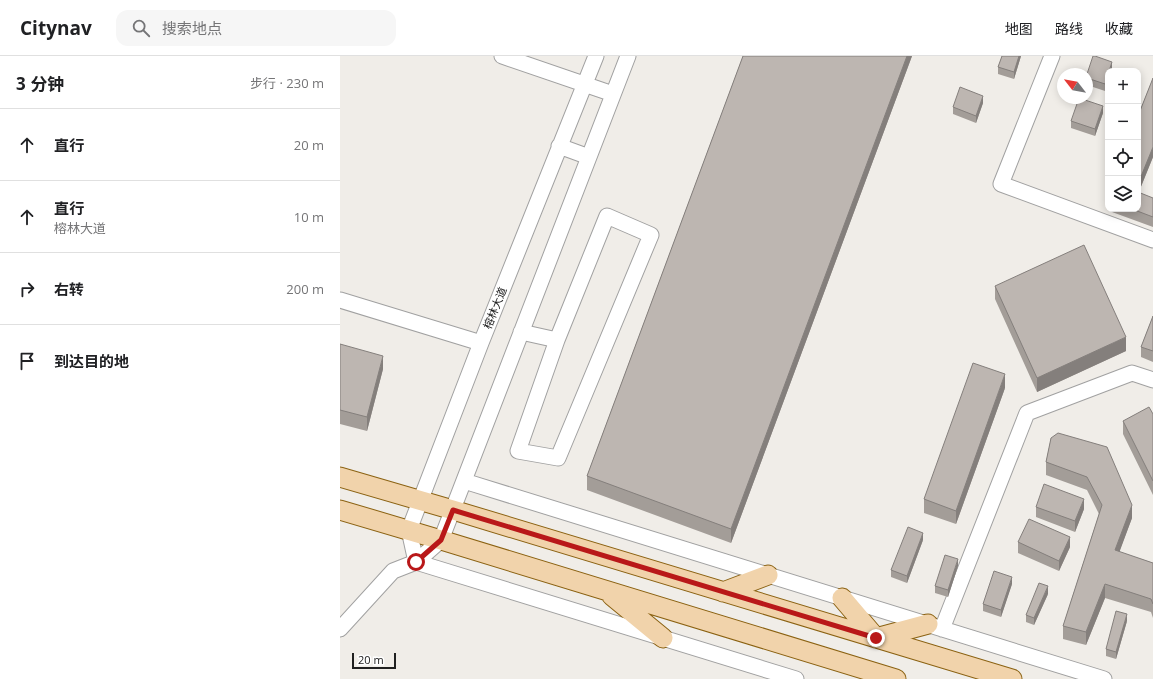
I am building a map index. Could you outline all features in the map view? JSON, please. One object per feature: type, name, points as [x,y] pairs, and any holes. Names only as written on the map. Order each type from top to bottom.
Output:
[{"type":"main road","points":[[340,477],[1012,679]]},
{"type":"main road","points":[[340,510],[896,679]]},
{"type":"main road","points":[[723,592],[768,575]]},
{"type":"main road","points":[[605,590],[662,638]]},
{"type":"main road","points":[[842,598],[876,638]]},
{"type":"main road","points":[[876,638],[935,627]]},
{"type":"street","points":[[502,56],[613,94]]},
{"type":"street","name":"榕林大道","points":[[409,530],[481,343],[596,56]]},
{"type":"street","points":[[340,629],[392,571],[416,562],[441,540],[628,56]]},
{"type":"street","points":[[1052,56],[1002,184],[1153,240]]},
{"type":"street","points":[[560,146],[589,157]]},
{"type":"street","points":[[606,216],[651,235],[558,458],[518,451],[557,340],[606,216]]},
{"type":"street","points":[[340,300],[481,343]]},
{"type":"street","points":[[521,332],[557,340]]},
{"type":"street","points":[[935,627],[1027,413],[1132,373],[1153,380]]},
{"type":"street","points":[[464,481],[1104,679]]},
{"type":"street","points":[[409,530],[416,562]]},
{"type":"street","points":[[416,562],[796,679]]},
{"type":"building","points":[[743,56],[907,56],[731,529],[587,476]]},
{"type":"building","points":[[1002,56],[1019,56],[1014,72],[998,67]]},
{"type":"building","points":[[1093,56],[1112,62],[1110,68],[1105,68],[1105,84],[1093,80],[1093,68],[1089,68]]},
{"type":"building","points":[[1153,78],[1153,147],[1141,177],[1141,140],[1141,108]]},
{"type":"building","points":[[960,87],[983,96],[976,116],[953,107]]},
{"type":"building","points":[[1093,103],[1103,106],[1095,129],[1071,121],[1077,104],[1093,104]]},
{"type":"building","points":[[1141,193],[1153,198],[1153,217],[1140,212]]},
{"type":"building","points":[[1084,245],[1126,337],[1037,378],[995,286]]},
{"type":"building","points":[[1153,316],[1153,351],[1141,347]]},
{"type":"building","points":[[340,344],[383,356],[367,417],[340,410]]},
{"type":"building","points":[[973,363],[1005,374],[956,511],[924,499]]},
{"type":"building","points":[[1149,407],[1153,414],[1153,481],[1123,421]]},
{"type":"building","points":[[1058,433],[1107,447],[1132,505],[1115,550],[1153,563],[1153,604],[1151,599],[1105,584],[1086,632],[1063,626],[1102,505],[1087,477],[1046,462],[1051,438]]},
{"type":"building","points":[[1044,484],[1084,499],[1075,521],[1036,507]]},
{"type":"building","points":[[1029,519],[1070,537],[1059,561],[1018,542]]},
{"type":"building","points":[[908,527],[923,533],[907,576],[891,570]]},
{"type":"building","points":[[945,555],[958,559],[948,590],[935,586]]},
{"type":"building","points":[[994,571],[1012,577],[1001,610],[983,604]]},
{"type":"building","points":[[1039,583],[1048,586],[1034,618],[1026,615]]},
{"type":"building","points":[[1116,611],[1127,614],[1116,652],[1106,649]]},
{"type":"route","points":[[416,562],[441,540],[453,510],[876,638]]}]
